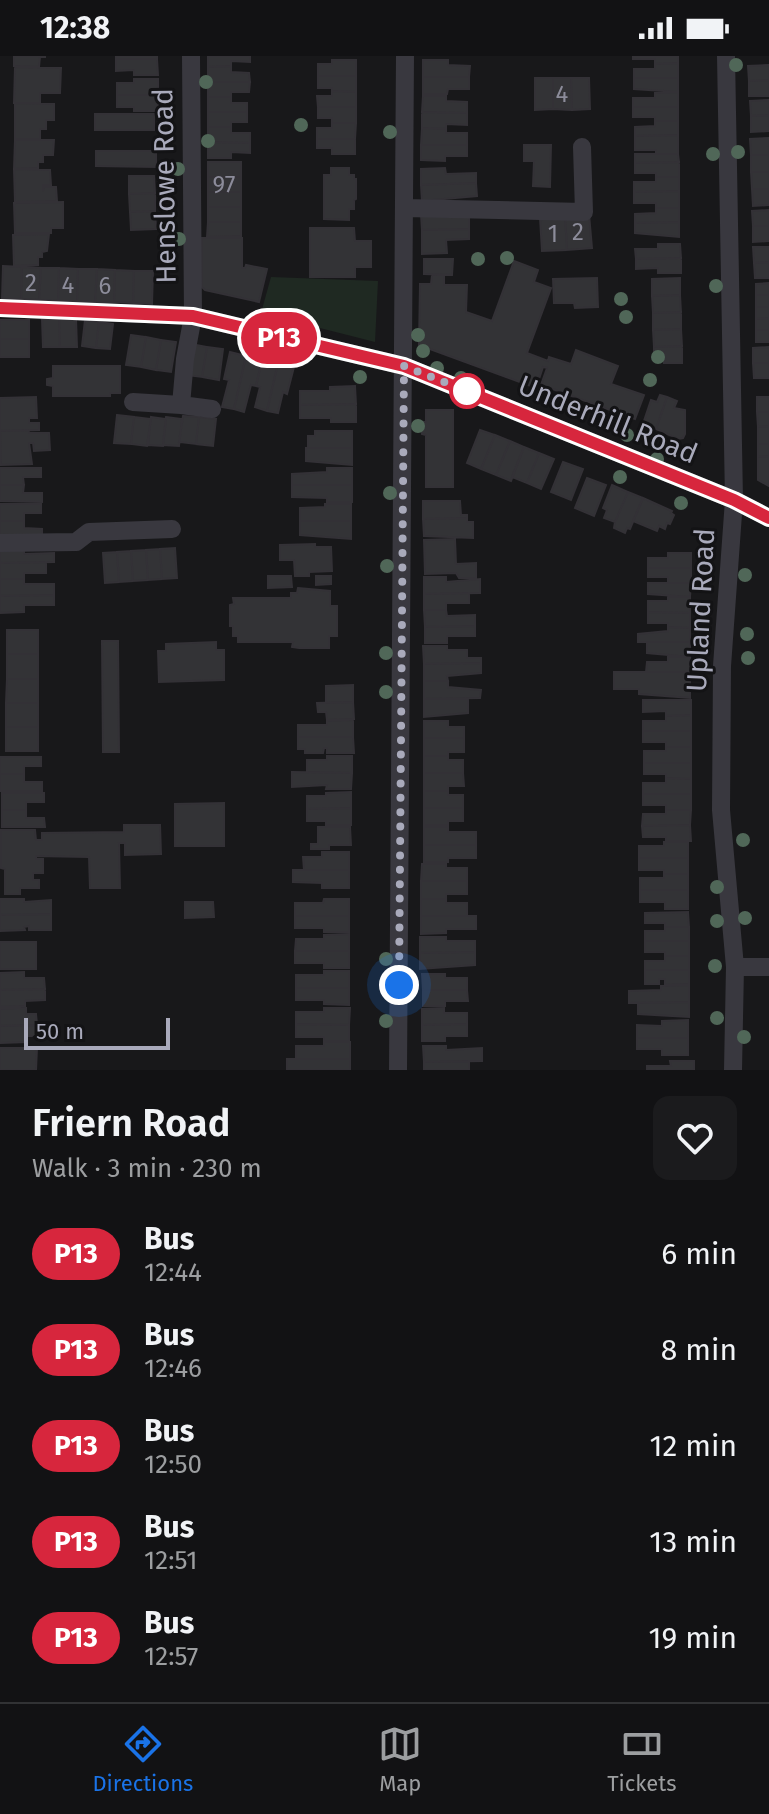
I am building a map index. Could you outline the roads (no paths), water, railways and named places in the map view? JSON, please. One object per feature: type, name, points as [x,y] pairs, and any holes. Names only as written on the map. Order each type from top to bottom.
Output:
[{"type":"street","name":"Henslowe Road","points":[[181,405],[193,316],[191,56]]},
{"type":"street","points":[[398,1070],[405,56]]},
{"type":"street","name":"Upland Road","points":[[726,56],[734,500],[722,666],[721,810],[735,967],[733,1070]]},
{"type":"street","points":[[404,208],[584,212],[582,147]]},
{"type":"street","name":"Underhill Road","points":[[0,308],[193,316],[404,366],[734,500],[769,518]]},
{"type":"street","points":[[133,402],[212,409]]},
{"type":"street","points":[[0,543],[76,542],[89,532],[172,529]]},
{"type":"street","points":[[735,967],[769,967]]}]
